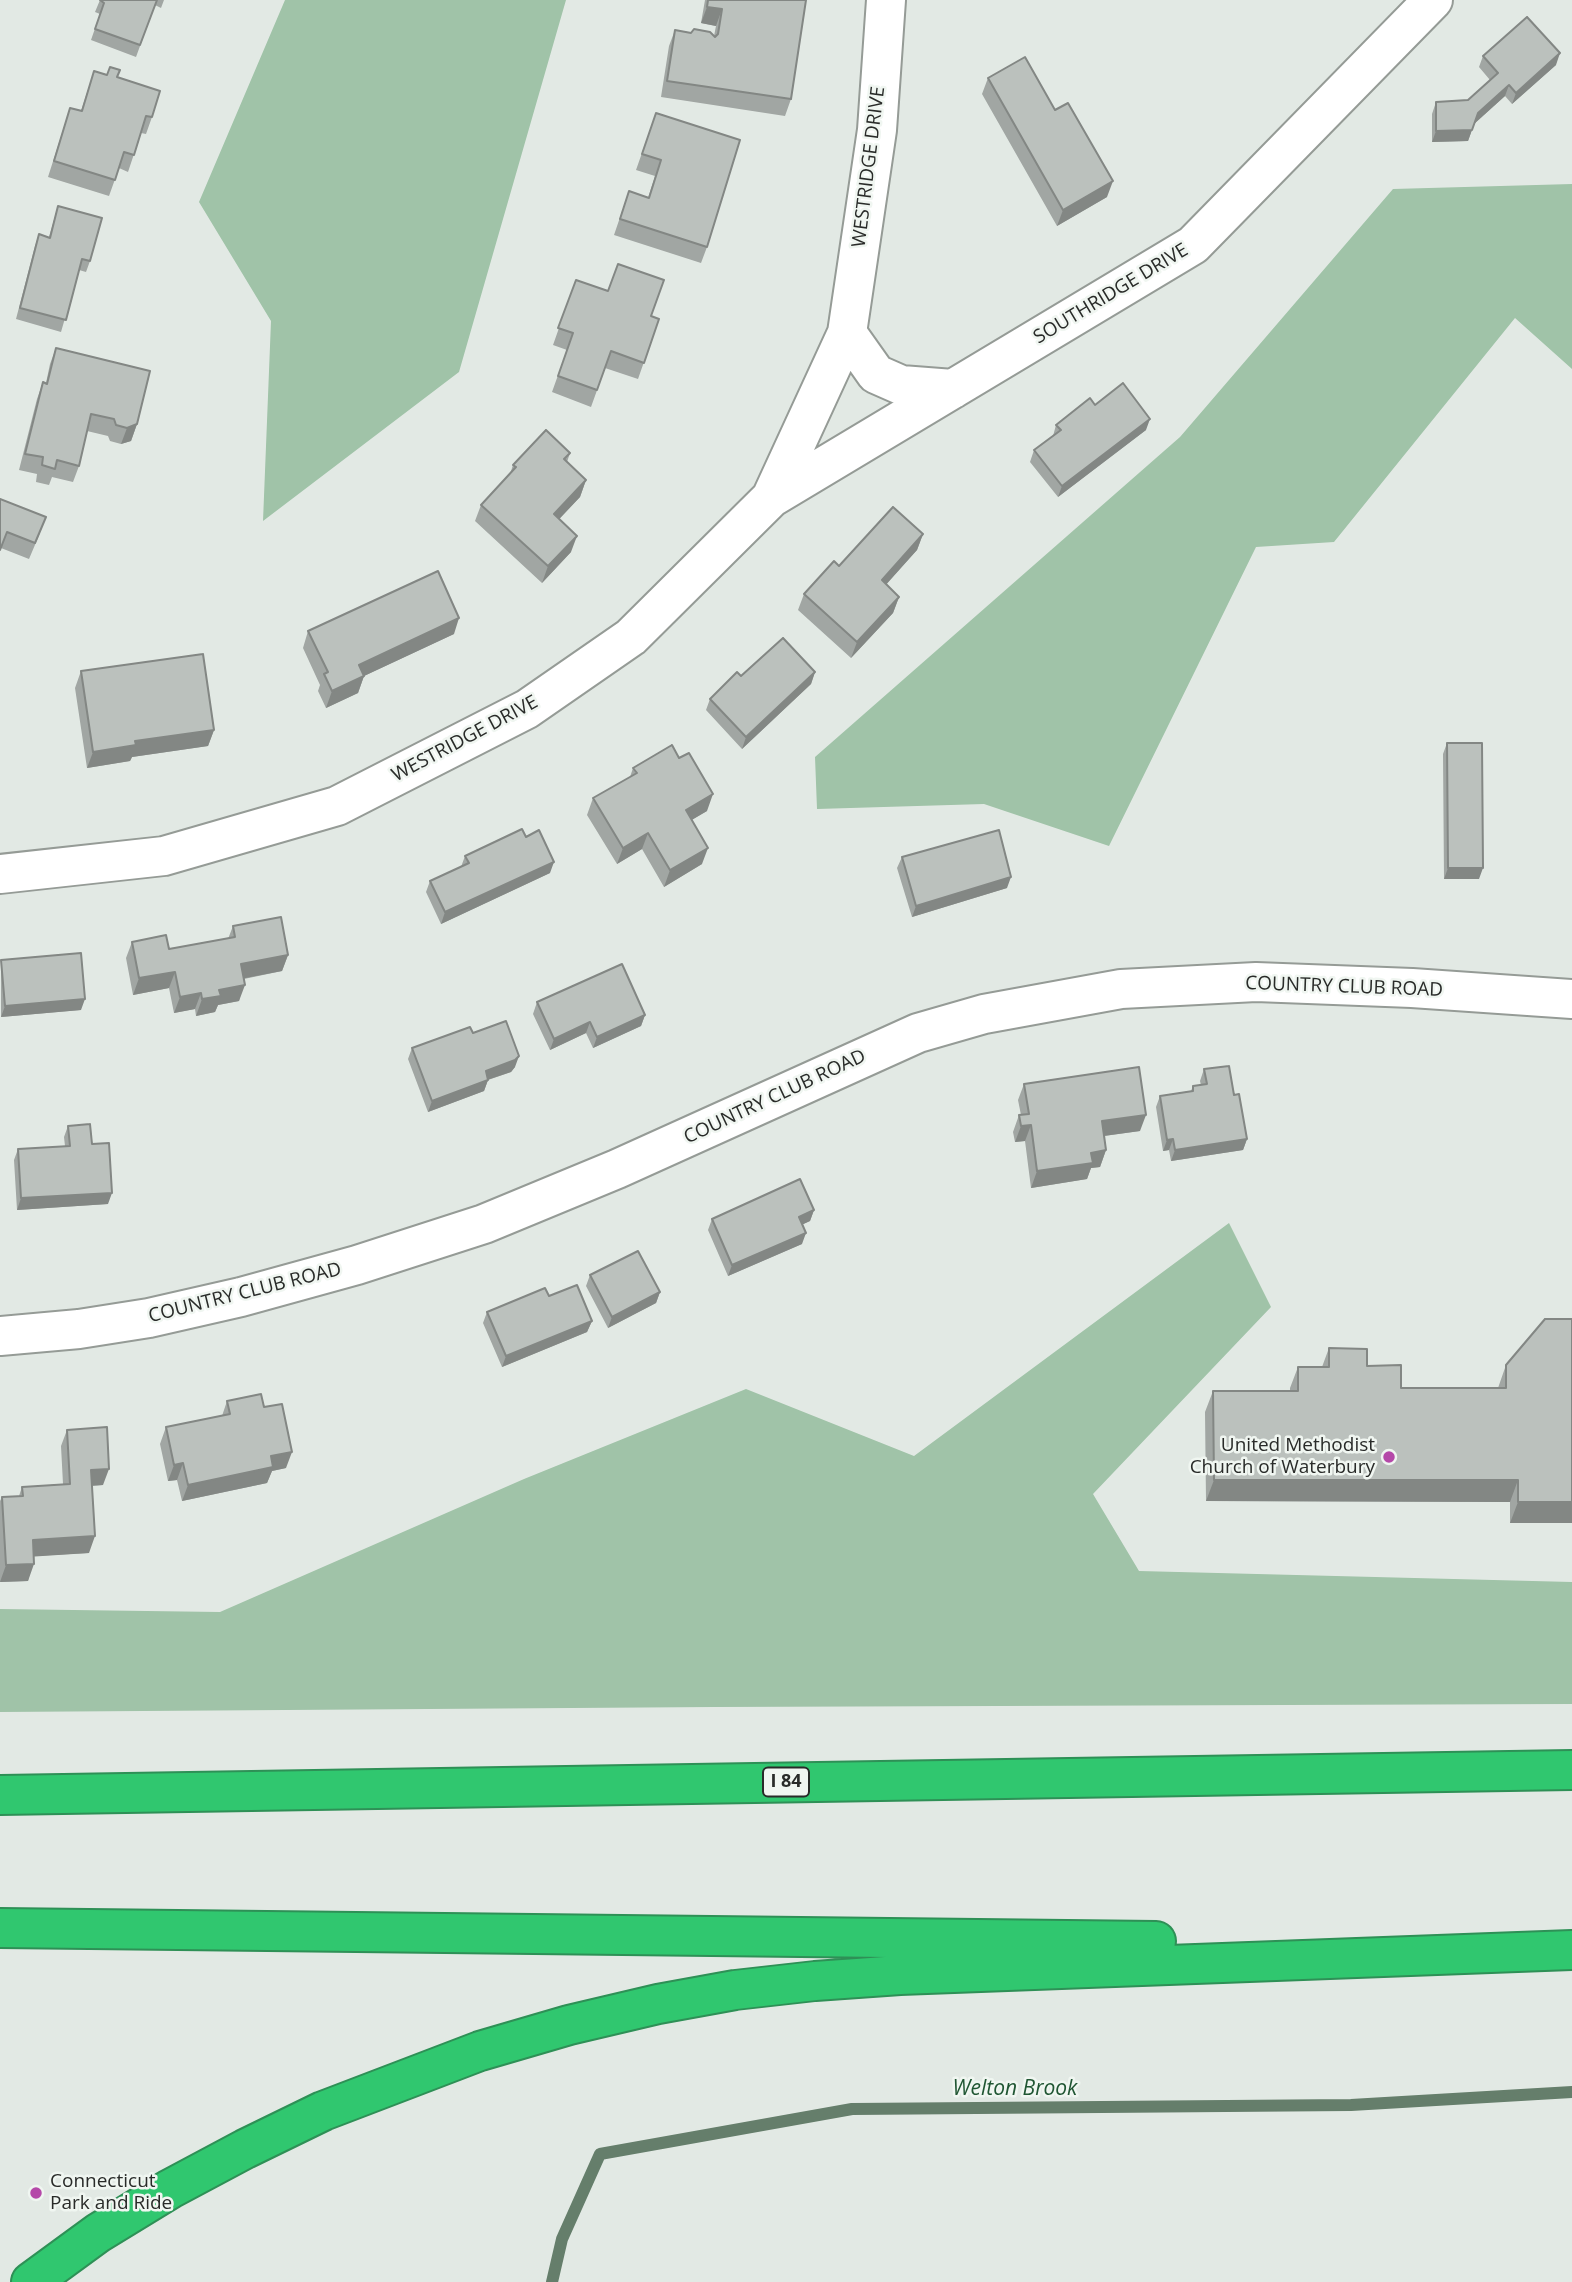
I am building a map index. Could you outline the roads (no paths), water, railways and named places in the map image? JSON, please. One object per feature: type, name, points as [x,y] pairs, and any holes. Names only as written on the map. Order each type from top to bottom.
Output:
[{"type":"highway","name":"I 84","points":[[0,1795],[1572,1770]]},
{"type":"highway","points":[[0,1928],[1572,1949]]},
{"type":"highway","points":[[31,2282],[98,2233],[170,2189],[323,2111],[480,2051],[569,2025],[658,2004],[748,1988],[900,1975],[1572,1949]]},
{"type":"street","name":"WESTRIDGE DRIVE","points":[[0,874],[164,856],[337,806],[527,709],[631,637],[771,498],[847,333],[877,130],[886,0]]},
{"type":"street","name":"SOUTHRIDGE DRIVE","points":[[771,498],[1193,245],[1433,0]]},
{"type":"street","points":[[847,333],[876,374],[901,385],[953,389]]},
{"type":"street","name":"COUNTRY CLUB ROAD","points":[[0,1336],[125,1322],[241,1297],[357,1265],[484,1224],[617,1169],[918,1033],[984,1014],[1121,989],[1256,982],[1412,988],[1572,999]]},
{"type":"waterway","name":"Welton Brook","points":[[552,2282],[562,2239],[600,2154],[852,2109],[1351,2105],[1572,2092]]},
{"type":"place","name":"United Methodist Church of Waterbury","points":[[1389,1457]]},
{"type":"place","name":"Connecticut Park and Ride","points":[[36,2193]]}]
